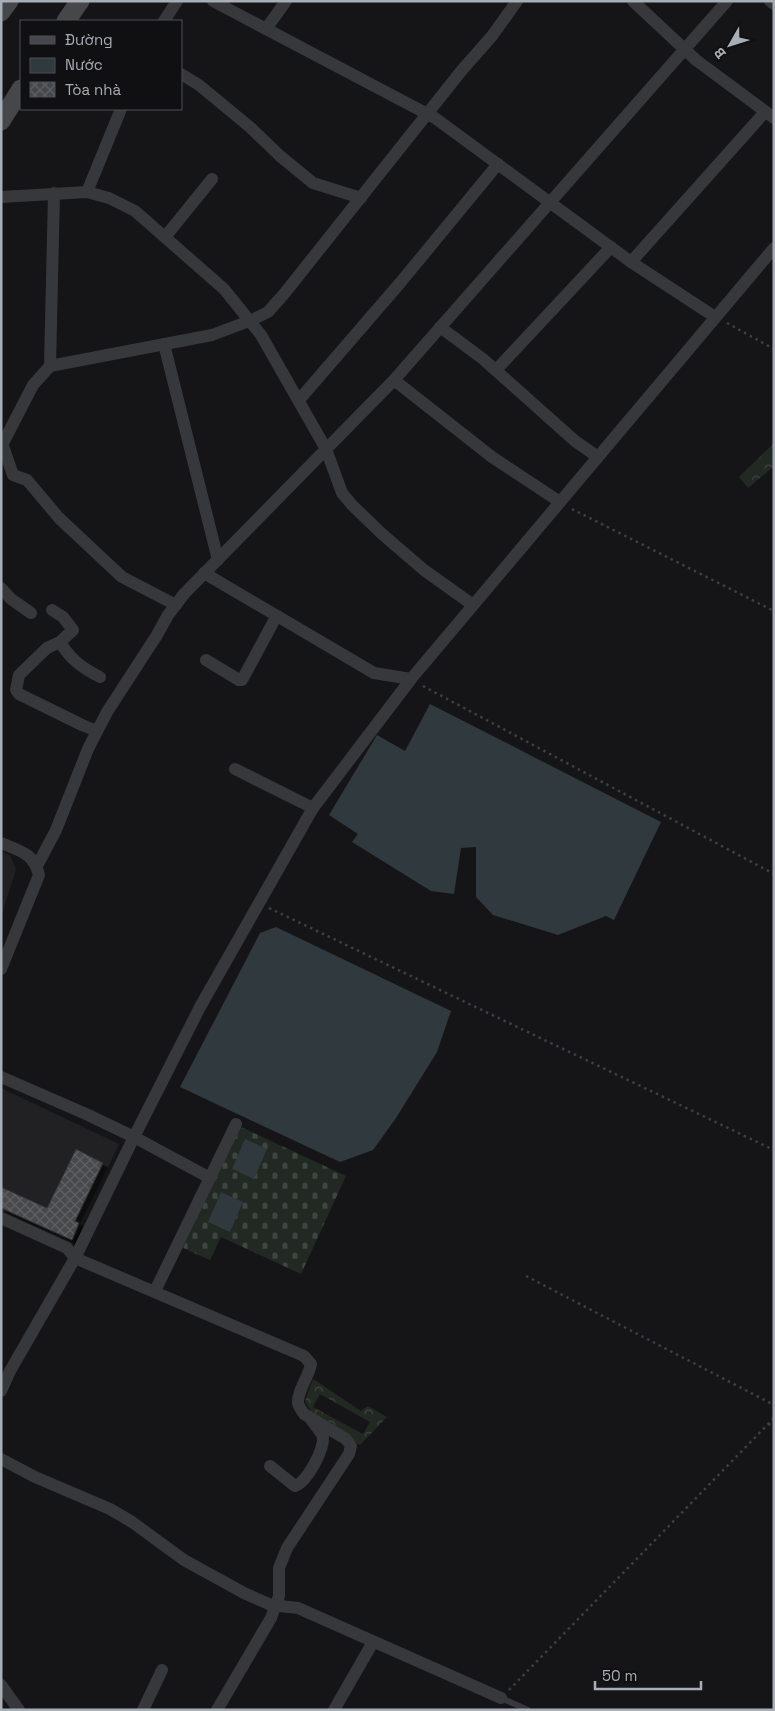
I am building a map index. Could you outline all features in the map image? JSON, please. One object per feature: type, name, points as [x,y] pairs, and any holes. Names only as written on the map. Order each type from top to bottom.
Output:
[{"type":"street","points":[[1,12],[9,1]]},
{"type":"street","points":[[67,20],[80,1]]},
{"type":"street","points":[[165,20],[178,1]]},
{"type":"street","points":[[213,1],[427,114],[631,262],[716,317]]},
{"type":"street","points":[[266,29],[286,1]]},
{"type":"street","points":[[176,605],[122,577],[58,518],[27,480],[13,475],[2,446],[33,385],[50,366],[212,335],[268,312],[276,305],[462,70],[492,36],[517,1]]},
{"type":"street","points":[[631,262],[769,115],[696,60],[633,1]]},
{"type":"street","points":[[37,866],[56,830],[88,749],[107,712],[176,605],[204,573],[394,380],[728,1]]},
{"type":"street","points":[[770,1],[774,4]]},
{"type":"street","points":[[182,75],[199,85],[236,115],[280,156],[313,183],[361,198]]},
{"type":"street","points":[[1,120],[20,91]]},
{"type":"street","points":[[86,192],[121,110]]},
{"type":"street","points":[[299,400],[406,276],[498,164]]},
{"type":"street","points":[[165,237],[212,179]]},
{"type":"street","points":[[1,197],[86,192],[109,198],[135,211],[224,289],[261,335],[326,449],[342,493],[352,505],[381,534],[424,570],[473,605]]},
{"type":"street","points":[[50,366],[54,193]]},
{"type":"street","points":[[496,370],[611,247]]},
{"type":"street","points":[[1,1391],[75,1258],[200,1007],[313,808],[411,679],[774,248]]},
{"type":"street","points":[[440,327],[496,370],[576,441],[598,457]]},
{"type":"street","points":[[164,344],[218,560]]},
{"type":"street","points":[[394,380],[492,457],[560,502]]},
{"type":"street","points":[[204,573],[374,673],[411,679]]},
{"type":"street","points":[[1,588],[31,613]]},
{"type":"street","points":[[52,610],[63,617],[73,628],[72,633],[60,642],[47,648],[19,675],[16,690],[19,694],[82,725],[98,730]]},
{"type":"street","points":[[206,660],[242,680],[276,617]]},
{"type":"street","points":[[60,642],[74,661],[100,677]]},
{"type":"street","points":[[235,769],[313,808]]},
{"type":"street","points":[[1,843],[30,855],[37,866],[39,875],[1,969]]},
{"type":"street","points":[[1,1077],[134,1137],[212,1179]]},
{"type":"street","points":[[155,1291],[212,1179],[236,1124]]},
{"type":"street","points":[[1,1218],[67,1248],[75,1258],[300,1353],[311,1364],[298,1403],[304,1414],[346,1439],[351,1446],[348,1454],[287,1548],[279,1568],[279,1596],[271,1618],[217,1710]]},
{"type":"street","points":[[270,1466],[295,1486],[308,1474],[322,1450],[323,1437],[308,1416]]},
{"type":"street","points":[[1,1459],[35,1477],[110,1509],[132,1522],[184,1560],[244,1593],[275,1606],[298,1608],[501,1698]]},
{"type":"street","points":[[334,1710],[373,1642]]},
{"type":"street","points":[[142,1710],[162,1670]]},
{"type":"street","points":[[1,1685],[19,1710]]},
{"type":"lane","points":[[501,1698],[528,1710]]},
{"type":"path","points":[[716,317],[774,349]]},
{"type":"path","points":[[560,502],[774,611]]},
{"type":"path","points":[[411,679],[774,874]]},
{"type":"path","points":[[259,903],[774,1150]]},
{"type":"path","points":[[526,1276],[774,1405]]},
{"type":"path","points":[[501,1698],[774,1418]]},
{"type":"path","points":[[768,1424],[774,1426]]},
{"type":"shaded area","points":[[1,852],[10,855],[16,870],[1,917]]},
{"type":"shaded area","points":[[1,1088],[119,1144],[72,1244],[1,1212]]},
{"type":"green space","points":[[774,443],[774,466],[748,488],[739,477]]},
{"type":"green space","points":[[239,1126],[346,1176],[301,1274],[221,1237],[210,1260],[183,1248]]},
{"type":"green space","points":[[313,1379],[361,1411],[368,1406],[387,1417],[360,1445],[311,1412],[305,1401]],"holes":[[[320,1394],[370,1422],[363,1434],[313,1407]]]},
{"type":"water","points":[[430,704],[661,822],[614,920],[606,916],[558,935],[493,915],[476,897],[476,847],[461,848],[454,894],[431,891],[352,842],[358,834],[329,815],[377,735],[405,751]]},
{"type":"water","points":[[276,927],[451,1011],[437,1052],[396,1118],[373,1150],[340,1162],[180,1087],[260,933]]},
{"type":"water","points":[[245,1139],[267,1149],[254,1179],[232,1169]]},
{"type":"water","points":[[221,1192],[243,1202],[230,1232],[208,1222]]},
{"type":"building","points":[[76,1149],[103,1163],[75,1221],[79,1223],[72,1240],[1,1208],[1,1187],[47,1208]]}]
